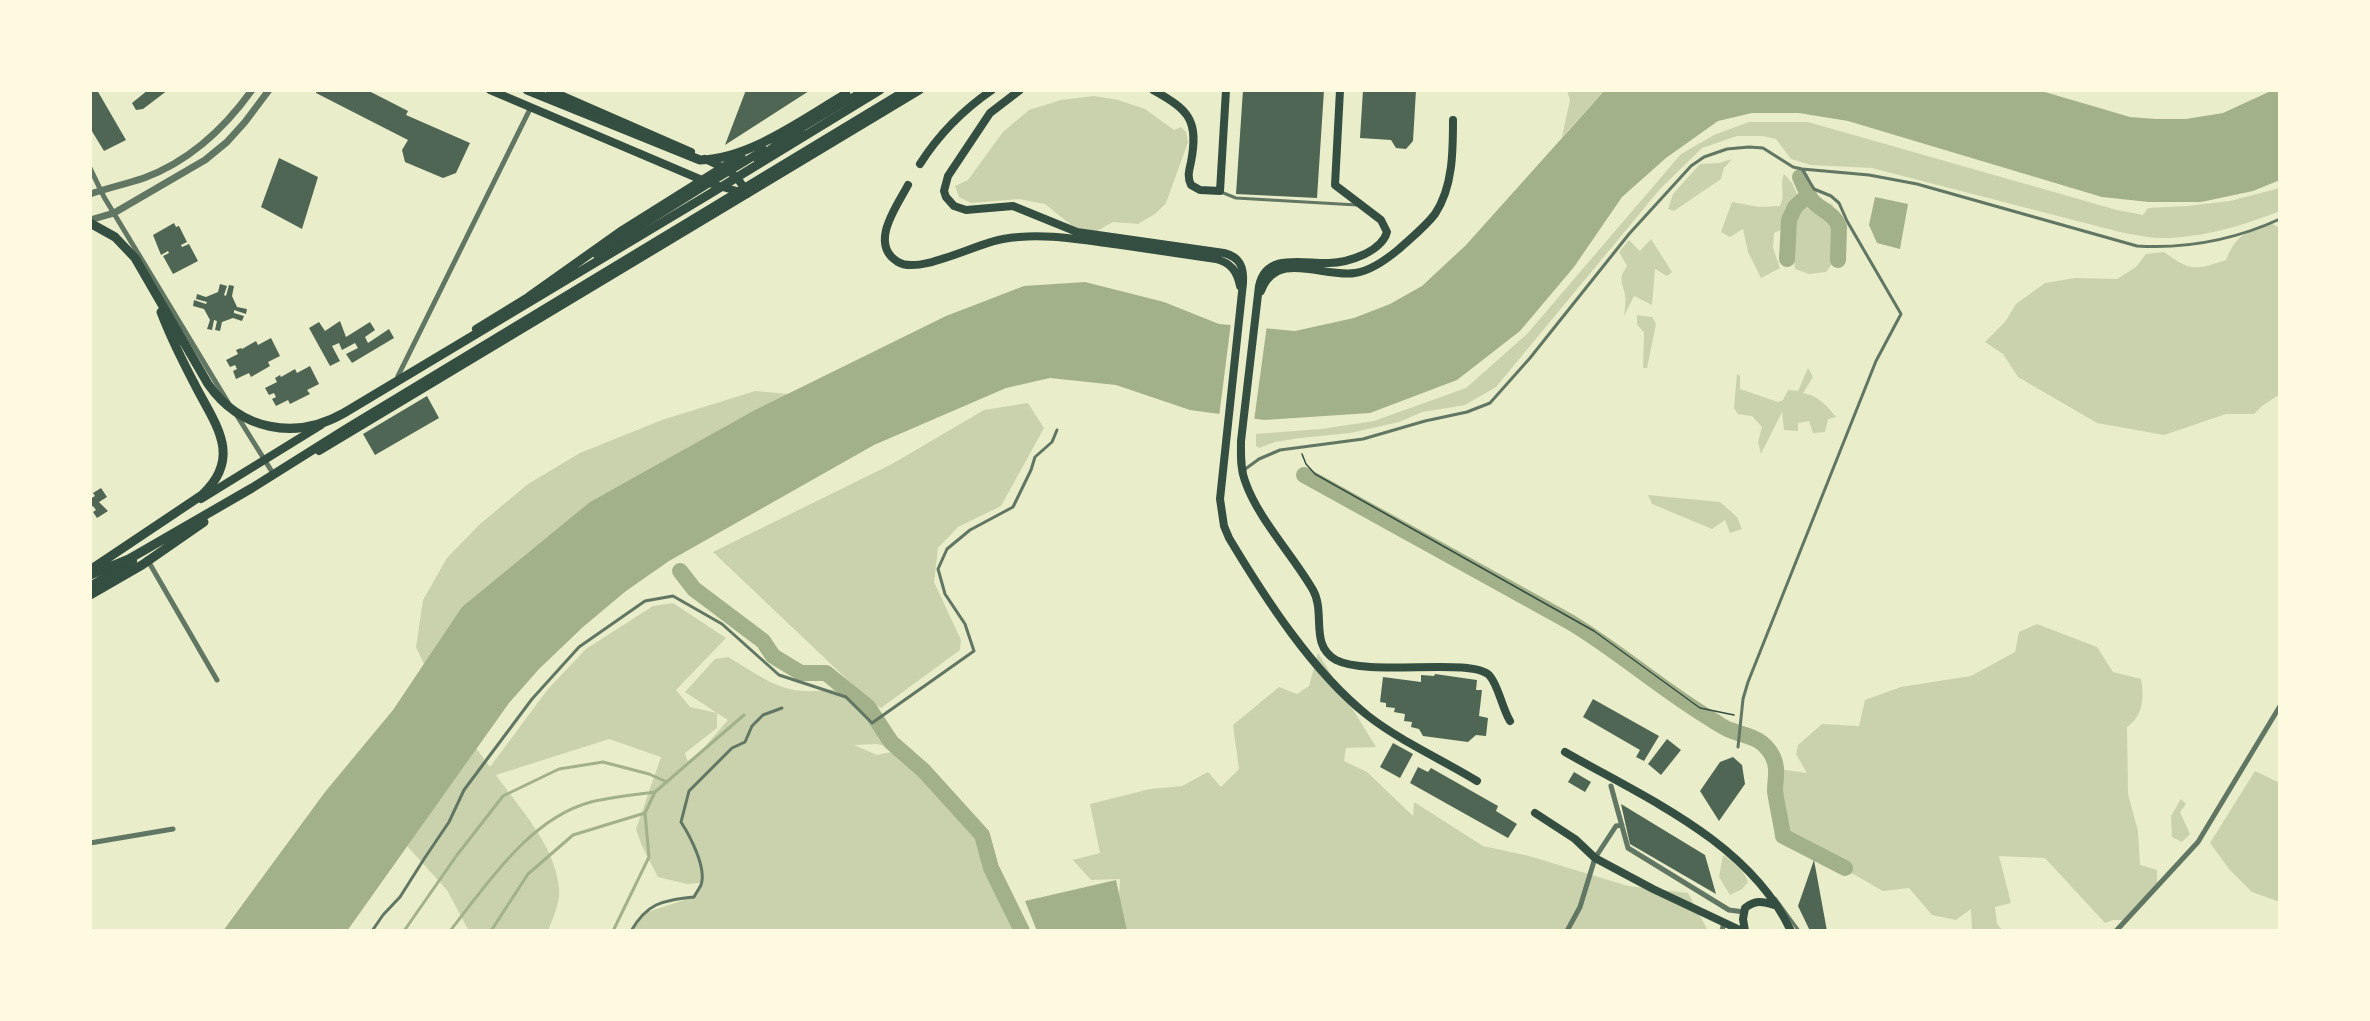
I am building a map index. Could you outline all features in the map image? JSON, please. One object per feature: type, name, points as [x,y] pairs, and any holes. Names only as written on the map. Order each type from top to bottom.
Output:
[{"type":"highway","points":[[527,90],[545,92],[700,160],[723,158],[758,145]]},
{"type":"highway","points":[[90,221],[125,245],[208,384],[230,408],[260,423],[285,428],[309,428],[328,422],[344,413],[880,90]]},
{"type":"highway","points":[[90,575],[129,559],[252,488],[376,410],[907,90]]},
{"type":"highway","points":[[708,195],[850,92]]},
{"type":"highway","points":[[529,296],[623,230],[758,145],[850,92]]},
{"type":"highway","points":[[90,568],[202,495],[215,482],[222,465],[223,443],[217,425],[193,381],[146,278]]},
{"type":"highway","points":[[90,595],[142,565],[252,488]]},
{"type":"main road","points":[[490,90],[709,183],[747,194]]},
{"type":"main road","points":[[90,568],[730,170],[865,90]]},
{"type":"main road","points":[[90,586],[920,90]]},
{"type":"main road","points":[[920,164],[946,129],[970,106],[992,90]]},
{"type":"main road","points":[[1020,90],[990,113],[948,176],[944,187],[950,202],[966,210],[1013,206],[1077,232],[1229,254],[1239,260],[1243,268],[1220,500],[1224,526],[1238,553],[1326,676],[1367,715],[1477,781]]},
{"type":"main road","points":[[1152,90],[1185,112],[1192,121],[1195,136],[1188,176],[1190,183],[1196,189],[1220,191],[1226,90]]},
{"type":"main road","points":[[1340,90],[1335,184],[1381,220],[1386,228],[1386,237],[1378,246],[1358,257],[1337,263],[1284,262],[1270,266],[1260,279],[1241,441],[1245,481],[1269,524],[1313,591],[1319,604],[1319,640],[1326,652],[1337,660],[1362,666],[1482,670],[1492,679],[1510,721]]},
{"type":"main road","points":[[545,92],[647,131],[730,170],[740,180],[747,194]]},
{"type":"main road","points":[[1257,306],[1265,282],[1279,270],[1299,268],[1344,274],[1359,273],[1395,252],[1420,230],[1435,213],[1443,197],[1452,158],[1453,120]]},
{"type":"main road","points":[[908,186],[885,232],[889,253],[898,262],[906,265],[921,266],[1003,239],[1029,236],[1071,238],[1222,261],[1233,269],[1238,277],[1240,304]]},
{"type":"main road","points":[[1565,752],[1690,825],[1728,851],[1764,885],[1791,931]]},
{"type":"main road","points":[[1534,813],[1575,839],[1595,858],[1725,928],[1743,931],[1745,908],[1752,903],[1762,901],[1774,905]]},
{"type":"street","points":[[90,194],[146,177],[197,150],[218,131],[252,90]]},
{"type":"street","points":[[90,221],[114,213],[205,160],[227,142],[245,122],[268,90]]},
{"type":"street","points":[[398,376],[531,107]]},
{"type":"street","points":[[90,168],[114,213],[275,477]]},
{"type":"street","points":[[144,555],[217,680]]},
{"type":"street","points":[[2116,931],[2198,842],[2280,706]]},
{"type":"street","points":[[1611,786],[1628,848],[1729,910],[1744,912]]},
{"type":"street","points":[[1567,931],[1580,907],[1595,858],[1616,826],[1622,825]]},
{"type":"street","points":[[90,843],[173,829]]},
{"type":"lane","points":[[1243,471],[1270,453],[1363,439],[1425,421],[1467,412],[1490,403],[1530,358],[1629,234],[1691,166],[1704,157],[1727,149],[1763,148],[1793,167],[1869,175],[1917,184],[2137,246],[2183,246],[2217,242],[2280,219]]},
{"type":"lane","points":[[1738,747],[1748,682],[1876,361],[1901,314],[1839,203],[1831,196],[1814,189],[1802,169]]},
{"type":"lane","points":[[1220,191],[1236,198],[1360,205]]},
{"type":"lane","points":[[372,931],[406,888],[449,822],[464,790],[532,699],[579,647],[645,601],[673,596],[722,624],[779,675],[846,697],[872,723],[974,651],[965,624],[945,594],[938,569],[947,549],[970,530],[1013,507],[1035,457],[1052,442],[1057,430]]},
{"type":"lane","points":[[631,931],[641,914],[664,901],[694,897],[702,883],[700,862],[681,822],[689,791],[732,748],[745,742],[752,726],[762,716],[782,708]]},
{"type":"lane","points":[[1764,885],[1799,931]]},
{"type":"path","points":[[1301,448],[1306,464],[1315,474],[1594,631],[1700,708],[1741,717]]},
{"type":"shaded area","points":[[1567,90],[1605,90],[1562,137],[1570,100]]},
{"type":"shaded area","points":[[1605,90],[2038,90],[2130,117],[2186,119],[2223,113],[2273,90],[2280,90],[2280,180],[2253,191],[2201,202],[2149,202],[2102,197],[1848,121],[1799,113],[1752,113],[1718,121],[1666,158],[1622,197],[1574,267],[1520,331],[1457,380],[1370,413],[1264,420],[1190,410],[1116,385],[1050,378],[1006,388],[874,445],[669,561],[626,591],[583,627],[539,669],[509,703],[347,931],[223,931],[325,792],[393,710],[462,607],[590,502],[755,410],[946,316],[1024,286],[1085,282],[1164,302],[1219,324],[1295,331],[1354,318],[1390,304],[1422,286],[1466,245]]},
{"type":"shaded area","points":[[1094,96],[1118,100],[1145,109],[1174,130],[1181,127],[1186,132],[1188,142],[1166,203],[1155,214],[1138,224],[1113,222],[1097,231],[1075,228],[1045,204],[1019,199],[971,203],[959,197],[955,186],[968,180],[1003,132],[1029,110],[1061,100]]},
{"type":"shaded area","points":[[1749,122],[1808,122],[2117,210],[2143,215],[2148,208],[2230,201],[2280,188],[2280,211],[2251,222],[2204,234],[2173,238],[2148,237],[2120,232],[1872,168],[1811,165],[1791,159],[1776,139],[1763,136],[1737,136],[1702,148],[1660,189],[1496,387],[1465,405],[1422,412],[1399,422],[1350,433],[1275,442],[1259,448],[1256,446],[1256,434],[1321,429],[1374,421],[1466,388],[1527,334],[1681,154],[1714,135]]},
{"type":"shaded area","points":[[1732,159],[1724,168],[1721,179],[1674,211],[1668,209],[1673,194],[1700,164],[1719,163]]},
{"type":"shaded area","points":[[1784,174],[1792,183],[1797,194],[1815,196],[1833,205],[1832,264],[1826,272],[1809,274],[1795,269],[1792,234],[1783,229],[1774,233],[1773,248],[1780,268],[1761,278],[1748,252],[1743,229],[1730,237],[1721,232],[1732,202],[1759,207],[1780,206]]},
{"type":"shaded area","points":[[1875,197],[1908,204],[1900,249],[1877,243],[1869,225]]},
{"type":"shaded area","points":[[2271,223],[2280,228],[2280,394],[2254,414],[2226,414],[2164,435],[2097,423],[2018,377],[2003,354],[1985,342],[2005,322],[2016,304],[2045,283],[2075,278],[2117,279],[2136,267],[2146,254],[2164,252],[2188,266],[2207,266],[2226,260],[2234,244],[2243,235]]},
{"type":"shaded area","points":[[1651,239],[1672,272],[1667,276],[1655,269],[1652,305],[1634,296],[1624,316],[1625,297],[1622,277],[1627,266],[1619,252],[1629,240],[1640,251]]},
{"type":"shaded area","points":[[1637,315],[1652,317],[1656,324],[1647,368],[1643,368],[1644,332],[1637,325]]},
{"type":"shaded area","points":[[1808,368],[1813,377],[1803,393],[1818,399],[1836,417],[1828,419],[1825,432],[1813,433],[1809,421],[1798,423],[1798,431],[1784,430],[1782,412],[1761,454],[1758,442],[1762,427],[1752,416],[1738,414],[1734,408],[1737,374],[1740,376],[1740,389],[1778,402],[1783,400],[1788,390],[1798,391]]},
{"type":"shaded area","points":[[755,391],[789,394],[590,502],[424,664],[416,647],[423,600],[447,558],[480,524],[528,484],[580,453],[662,420]]},
{"type":"shaded area","points":[[1028,403],[1044,428],[1001,506],[958,527],[938,548],[934,582],[961,640],[960,650],[881,708],[873,704],[713,552],[892,464],[984,410]]},
{"type":"shaded area","points":[[1648,495],[1720,502],[1737,517],[1742,529],[1730,533],[1725,520],[1712,529],[1652,504]]},
{"type":"shaded area","points":[[673,603],[726,638],[676,690],[690,707],[717,713],[685,692],[715,659],[728,657],[779,686],[804,691],[837,689],[897,739],[892,748],[877,744],[854,745],[877,755],[900,750],[982,835],[989,860],[1022,931],[633,931],[641,914],[694,897],[701,883],[687,884],[658,877],[636,829],[661,757],[609,739],[496,775],[543,842],[556,871],[559,898],[548,931],[469,931],[447,890],[407,846],[476,748],[490,767],[548,689],[586,649],[653,606]],"holes":[[[717,713],[728,720],[689,765],[685,753],[717,728]]]},
{"type":"shaded area","points":[[2037,624],[2097,647],[2113,672],[2141,679],[2142,705],[2137,717],[2127,727],[2128,794],[2138,831],[2140,865],[2157,870],[2157,883],[2126,920],[2113,920],[2105,923],[2045,858],[1999,856],[2011,903],[1995,907],[1997,924],[2003,931],[1972,931],[1971,909],[1956,920],[1932,915],[1909,888],[1883,891],[1855,875],[1817,861],[1804,849],[1791,847],[1781,841],[1774,793],[1778,769],[1807,773],[1796,754],[1798,745],[1822,724],[1859,726],[1865,700],[1901,687],[1971,676],[2015,652],[2019,632]]},
{"type":"shaded area","points":[[1318,653],[1376,747],[1346,748],[1344,761],[1367,772],[1413,816],[1414,802],[1483,846],[1529,856],[1628,886],[1688,893],[1708,931],[1122,931],[1118,913],[1120,879],[1091,880],[1073,860],[1100,853],[1090,804],[1150,789],[1182,786],[1208,772],[1221,787],[1239,769],[1233,725],[1279,687],[1297,694],[1309,686]]},
{"type":"shaded area","points":[[2255,771],[2280,783],[2280,902],[2252,892],[2229,869],[2210,843]]},
{"type":"shaded area","points":[[2181,799],[2186,804],[2180,812],[2190,834],[2182,842],[2172,837],[2171,816]]},
{"type":"shaded area","points":[[1723,855],[1738,867],[1748,882],[1742,889],[1730,895],[1719,877]]},
{"type":"shaded area","points":[[1116,880],[1127,931],[1037,931],[1025,901]]},
{"type":"pier","points":[[1231,322],[1267,325],[1254,421],[1219,417]]},
{"type":"building","points":[[90,90],[97,90],[126,140],[104,151],[90,128]]},
{"type":"building","points":[[148,90],[168,90],[143,109],[136,110],[132,103]]},
{"type":"building","points":[[317,90],[367,90],[408,111],[406,115],[470,143],[456,173],[443,178],[405,162],[402,150],[408,140],[316,93]]},
{"type":"building","points":[[746,90],[806,90],[809,91],[725,145]]},
{"type":"building","points":[[1243,90],[1324,90],[1317,198],[1236,194]]},
{"type":"building","points":[[1363,90],[1416,90],[1413,141],[1406,149],[1396,148],[1391,140],[1360,138]]},
{"type":"building","points":[[279,158],[318,177],[302,229],[261,207]]},
{"type":"building","points":[[174,223],[176,227],[179,226],[187,242],[181,245],[182,247],[189,244],[198,261],[173,274],[163,256],[169,253],[168,251],[161,255],[153,235]]},
{"type":"building","points":[[220,284],[227,286],[224,295],[226,296],[229,285],[234,286],[232,296],[237,307],[247,309],[246,314],[234,310],[234,313],[244,316],[242,321],[233,318],[222,322],[220,331],[215,330],[217,321],[214,320],[212,330],[207,329],[210,320],[204,309],[193,306],[194,300],[206,304],[207,302],[196,299],[197,294],[206,297],[218,292]]},
{"type":"building","points":[[340,321],[346,337],[370,322],[375,330],[365,337],[368,343],[389,329],[394,338],[352,363],[346,354],[358,348],[355,343],[342,350],[339,343],[332,346],[340,361],[330,366],[309,328],[319,322],[325,331]]},
{"type":"building","points":[[271,338],[280,356],[268,362],[270,366],[251,377],[249,373],[236,379],[233,371],[237,369],[235,365],[230,367],[226,360],[238,354],[236,350],[256,341],[258,345]]},
{"type":"building","points":[[310,366],[319,384],[307,390],[310,394],[290,404],[288,400],[276,406],[272,399],[276,397],[274,393],[269,395],[265,388],[277,382],[275,378],[280,375],[281,377],[295,369],[297,373]]},
{"type":"building","points":[[427,396],[439,418],[375,455],[363,434]]},
{"type":"building","points":[[101,488],[107,497],[99,502],[108,511],[97,518],[93,512],[96,510],[93,506],[90,508],[90,499],[95,496],[93,493]]},
{"type":"building","points":[[1435,674],[1477,680],[1476,690],[1482,690],[1479,716],[1488,718],[1486,736],[1476,735],[1468,742],[1423,736],[1419,729],[1411,727],[1412,722],[1404,721],[1405,714],[1394,712],[1395,708],[1386,707],[1386,703],[1380,702],[1383,677],[1421,682],[1421,675],[1434,676]]},
{"type":"building","points":[[1593,699],[1659,736],[1644,761],[1636,757],[1640,750],[1583,717]]},
{"type":"building","points":[[1667,739],[1681,750],[1661,775],[1648,764]]},
{"type":"building","points":[[1393,743],[1413,754],[1400,778],[1380,767]]},
{"type":"building","points":[[1733,757],[1742,765],[1745,784],[1719,821],[1700,791],[1720,762]]},
{"type":"building","points":[[1418,767],[1428,772],[1431,768],[1498,806],[1496,811],[1517,824],[1508,838],[1410,783]]},
{"type":"building","points":[[1574,772],[1591,782],[1585,792],[1568,782]]},
{"type":"building","points":[[1621,804],[1705,855],[1716,894],[1630,844]]},
{"type":"building","points":[[1814,860],[1827,931],[1810,931],[1798,906]]},
{"type":"waterway","points":[[1800,177],[1811,199],[1837,222],[1839,227],[1838,260]]},
{"type":"waterway","points":[[1787,259],[1789,220],[1795,207],[1809,194]]},
{"type":"waterway","points":[[1304,475],[1570,622],[1695,709],[1726,728],[1763,744],[1772,755],[1775,764],[1775,791],[1783,836],[1845,868]]},
{"type":"waterway","points":[[680,571],[694,589],[763,641],[773,656],[801,673],[826,673],[868,707],[891,742],[924,771],[982,835],[991,868],[1022,931]]},
{"type":"waterway","points":[[613,931],[649,857],[645,813],[655,792],[744,715]]},
{"type":"waterway","points":[[404,931],[457,855],[503,796],[559,769],[603,762],[649,774],[667,782]]},
{"type":"waterway","points":[[450,931],[512,855],[548,822],[569,810],[591,802],[655,792]]},
{"type":"waterway","points":[[491,931],[528,874],[573,835],[645,813]]}]
